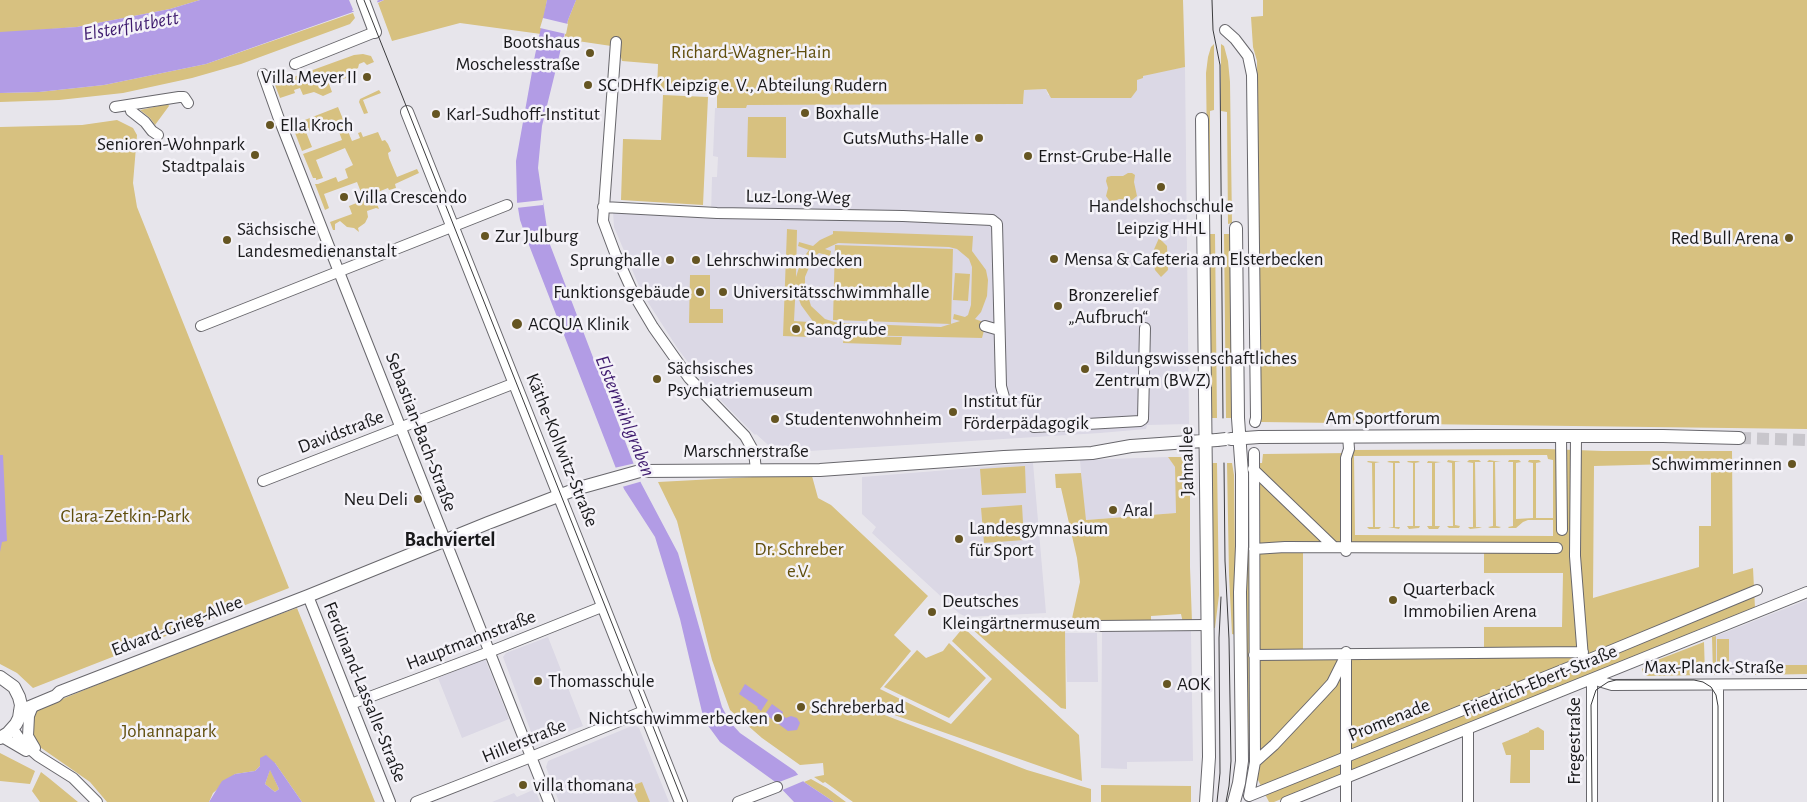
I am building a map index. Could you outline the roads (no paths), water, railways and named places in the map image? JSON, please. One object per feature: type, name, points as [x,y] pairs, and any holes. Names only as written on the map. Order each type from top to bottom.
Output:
[{"type":"main road","points":[[363,0],[375,32]]},
{"type":"main road","name":"Käthe-Kollwitz-Straße","points":[[407,112],[681,802]]},
{"type":"main road","name":"Jahnallee","points":[[1202,119],[1216,440],[1207,625],[1209,761],[1206,802]]},
{"type":"main road","points":[[1234,802],[1240,783],[1242,761],[1240,575],[1242,474],[1238,418],[1236,228]]},
{"type":"main road","name":"Am Sportforum","points":[[1216,440],[1259,437],[1348,436],[1664,436],[1739,438]]},
{"type":"main road","name":"Marschnerstraße","points":[[308,596],[559,495],[640,472],[820,470],[1092,452],[1131,446],[1216,440]]},
{"type":"main road","name":"Edvard-Grieg-Allee","points":[[20,711],[56,696],[60,692],[308,596]]},
{"type":"main road","points":[[0,677],[9,682],[19,697],[19,718],[5,735]]},
{"type":"main road","name":"Edvard-Grieg-Allee","points":[[19,697],[28,699],[54,691],[60,692]]},
{"type":"street","points":[[1225,30],[1236,39],[1248,56],[1252,76],[1257,136],[1259,365],[1255,422]]},
{"type":"street","points":[[294,64],[375,32]]},
{"type":"street","points":[[616,42],[603,221],[634,295],[653,327],[689,378],[746,436],[754,452],[756,470]]},
{"type":"street","name":"Sebastian-Bach-Straße","points":[[263,74],[339,272],[549,802]]},
{"type":"street","points":[[115,107],[179,97],[184,97],[188,103]]},
{"type":"street","points":[[130,106],[131,111],[158,135]]},
{"type":"street","points":[[201,326],[507,205]]},
{"type":"street","name":"Luz-Long-Weg","points":[[604,207],[717,213],[894,216],[992,220],[997,224],[1000,330]]},
{"type":"street","points":[[986,326],[1000,330],[1001,386],[1004,397]]},
{"type":"street","points":[[1034,427],[1140,421],[1143,419],[1144,328]]},
{"type":"street","name":"Davidstraße","points":[[263,481],[515,383]]},
{"type":"street","points":[[1346,549],[1346,458],[1349,448],[1348,436]]},
{"type":"street","points":[[1562,436],[1562,530]]},
{"type":"street","points":[[1254,654],[1346,653],[1583,657],[1575,556],[1576,436]]},
{"type":"street","points":[[1254,453],[1255,762]]},
{"type":"street","points":[[1253,470],[1334,547]]},
{"type":"street","points":[[1254,550],[1285,547],[1334,547],[1346,549],[1557,548]]},
{"type":"street","name":"Friedrich-Ebert-Straße","points":[[1583,657],[1757,590]]},
{"type":"street","name":"Friedrich-Ebert-Straße","points":[[1286,802],[1807,592]]},
{"type":"street","name":"Ferdinand-Lassalle-Straße","points":[[308,596],[390,802]]},
{"type":"street","name":"Hauptmannstraße","points":[[350,704],[489,652],[604,606]]},
{"type":"street","points":[[1098,626],[1207,625]]},
{"type":"street","points":[[1255,762],[1274,745],[1332,683],[1346,653]]},
{"type":"street","name":"Promenade","points":[[1346,653],[1346,802]]},
{"type":"street","name":"Promenade","points":[[1255,762],[1249,796],[1583,657]]},
{"type":"street","name":"Max-Planck-Straße","points":[[1589,680],[1612,685],[1807,684]]},
{"type":"street","name":"Fregestraße","points":[[1589,680],[1592,802]]},
{"type":"street","points":[[1718,685],[1718,802]]},
{"type":"street","points":[[33,706],[28,736],[38,756]]},
{"type":"street","name":"Hillerstraße","points":[[416,802],[531,758],[644,711]]},
{"type":"street","points":[[1468,729],[1468,802]]},
{"type":"street","points":[[5,735],[26,751],[38,756],[73,778],[97,802]]},
{"type":"street","points":[[738,802],[777,788]]},
{"type":"water","name":"Elsterflutbett","points":[[200,0],[376,0],[353,9],[353,11],[379,0],[384,0],[206,64],[104,85],[39,92],[0,93],[0,32],[77,27],[170,9]]},
{"type":"water","points":[[547,0],[576,0],[568,20],[542,126],[538,168],[549,242],[641,483],[678,553],[722,707],[730,722],[740,733],[795,771],[804,782],[834,802],[794,802],[774,781],[720,742],[709,727],[702,712],[680,619],[655,537],[624,489],[527,240],[520,220],[517,202],[516,161]]},
{"type":"water","points":[[0,455],[3,455],[7,541],[2,542],[0,552]]},
{"type":"water","points":[[745,684],[768,700],[761,711],[739,694]]},
{"type":"water","name":"Nichtschwimmerbecken","points":[[772,704],[783,712],[782,715],[786,718],[791,716],[797,718],[800,723],[797,730],[788,731],[765,714]]},
{"type":"water","points":[[266,755],[275,763],[302,802],[209,802],[222,781],[235,774],[255,771],[260,766],[260,758]],"holes":[[[270,770],[279,789],[275,792],[265,784]]]},
{"type":"tunnel","points":[[1739,438],[1807,440]]},
{"type":"tram line","points":[[364,0],[683,802]]},
{"type":"tram line","points":[[1212,0],[1213,30],[1220,65],[1223,418]]},
{"type":"tram line","points":[[1224,463],[1231,761],[1226,802]]},
{"type":"tram line","points":[[1217,802],[1220,773],[1219,638],[1221,597]]},
{"type":"tram line","points":[[1592,802],[1591,705],[1596,690],[1608,682],[1616,680],[1694,680],[1703,682],[1711,687],[1716,695],[1718,706],[1718,802]]},
{"type":"place","name":"Bootshaus Moschelesstraße","points":[[590,53]]},
{"type":"place","name":"Villa Meyer II","points":[[367,77]]},
{"type":"place","name":"SC DHfK Leipzig e. V., Abteilung Rudern","points":[[588,85]]},
{"type":"place","name":"Boxhalle","points":[[805,113]]},
{"type":"place","name":"Karl-Sudhoff-Institut","points":[[436,114]]},
{"type":"place","name":"Ella Kroch","points":[[270,125]]},
{"type":"place","name":"GutsMuths-Halle","points":[[979,138]]},
{"type":"place","name":"Senioren-Wohnpark Stadtpalais","points":[[255,155]]},
{"type":"place","name":"Ernst-Grube-Halle","points":[[1028,156]]},
{"type":"place","name":"Handelshochschule Leipzig HHL","points":[[1161,187]]},
{"type":"place","name":"Villa Crescendo","points":[[344,197]]},
{"type":"place","name":"Zur Julburg","points":[[485,236]]},
{"type":"place","name":"Red Bull Arena","points":[[1789,238]]},
{"type":"place","name":"Sächsische Landesmedienanstalt","points":[[227,240]]},
{"type":"place","name":"Mensa & Cafeteria am Elsterbecken","points":[[1054,259]]},
{"type":"place","name":"Sprunghalle","points":[[670,260]]},
{"type":"place","name":"Lehrschwimmbecken","points":[[696,260]]},
{"type":"place","name":"Funktionsgebäude","points":[[700,292]]},
{"type":"place","name":"Universitätsschwimmhalle","points":[[723,292]]},
{"type":"place","name":"Bronzerelief „Aufbruch“","points":[[1058,306]]},
{"type":"place","name":"ACQUA Klinik","points":[[517,324]]},
{"type":"place","name":"Sandgrube","points":[[796,329]]},
{"type":"place","name":"Bildungswissenschaftliches Zentrum (BWZ)","points":[[1085,369]]},
{"type":"place","name":"Sächsisches Psychiatriemuseum","points":[[657,379]]},
{"type":"place","name":"Institut für Förderpädagogik","points":[[953,412]]},
{"type":"place","name":"Studentenwohnheim","points":[[775,419]]},
{"type":"place","name":"Schwimmerinnen","points":[[1792,464]]},
{"type":"place","name":"Neu Deli","points":[[418,499]]},
{"type":"place","name":"Aral","points":[[1113,510]]},
{"type":"place","name":"Landesgymnasium für Sport","points":[[959,539]]},
{"type":"place","name":"Quarterback Immobilien Arena","points":[[1393,600]]},
{"type":"place","name":"Deutsches Kleingärtnermuseum","points":[[932,612]]},
{"type":"place","name":"Thomasschule","points":[[538,681]]},
{"type":"place","name":"AOK","points":[[1167,684]]},
{"type":"place","name":"Schreberbad","points":[[801,707]]},
{"type":"place","name":"Nichtschwimmerbecken","points":[[778,718]]},
{"type":"place","name":"villa thomana","points":[[523,785]]},
{"type":"district","name":"Bachviertel","points":[[450,540]]},
{"type":"park label","name":"Richard-Wagner-Hain","points":[[751,52]]},
{"type":"park label","name":"Clara-Zetkin-Park","points":[[125,516]]},
{"type":"park label","name":"Dr. Schreber e.V.","points":[[799,560]]},
{"type":"park label","name":"Johannapark","points":[[169,731]]},
{"type":"water label","name":"Elstermühlgraben","points":[[625,416]]}]
